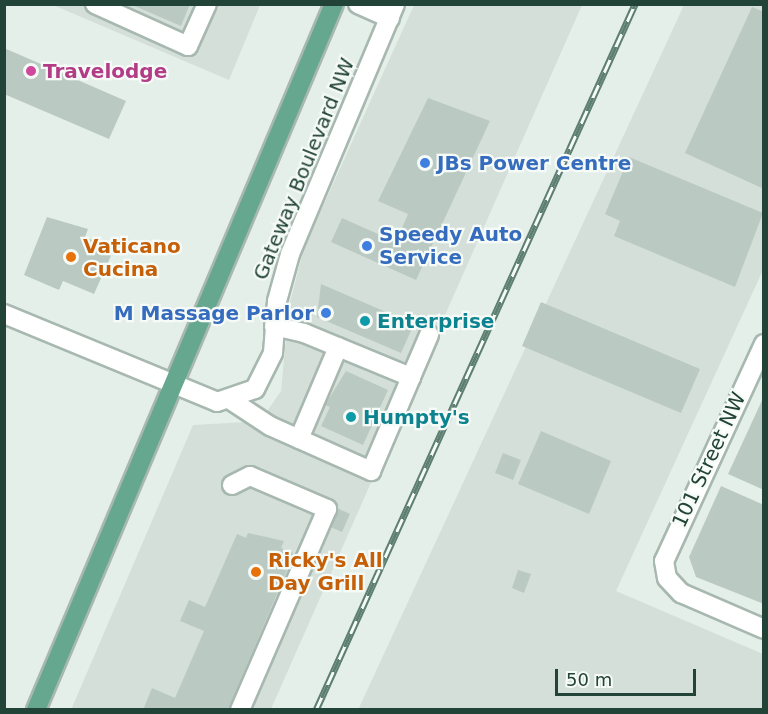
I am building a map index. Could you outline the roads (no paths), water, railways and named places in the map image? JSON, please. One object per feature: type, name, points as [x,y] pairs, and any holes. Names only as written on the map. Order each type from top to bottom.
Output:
[{"type":"main road","name":"Gateway Boulevard NW","points":[[36,710],[334,4]]},
{"type":"street","points":[[95,4],[189,46],[207,4]]},
{"type":"street","name":"Gateway Boulevard NW","points":[[232,401],[255,389],[265,375],[290,254],[392,11],[358,4]]},
{"type":"street","points":[[4,314],[173,385],[218,402],[232,401],[299,438],[371,471],[429,335]]},
{"type":"street","points":[[274,326],[338,347],[411,378]]},
{"type":"street","name":"101 Street NW","points":[[764,344],[667,550],[667,579],[681,593],[764,629]]},
{"type":"street","points":[[299,438],[338,347]]},
{"type":"street","points":[[232,485],[250,476],[327,508],[240,710]]},
{"type":"railway","points":[[316,710],[635,4]]},
{"type":"place","name":"Travelodge","points":[[31,71]]},
{"type":"place","name":"JBs Power Centre","points":[[425,163]]},
{"type":"place","name":"Speedy Auto Service","points":[[367,246]]},
{"type":"place","name":"Vaticano Cucina","points":[[71,257]]},
{"type":"place","name":"M Massage Parlor","points":[[326,313]]},
{"type":"place","name":"Enterprise","points":[[365,321]]},
{"type":"place","name":"Humpty's","points":[[351,417]]},
{"type":"place","name":"Ricky's All Day Grill","points":[[256,572]]}]
